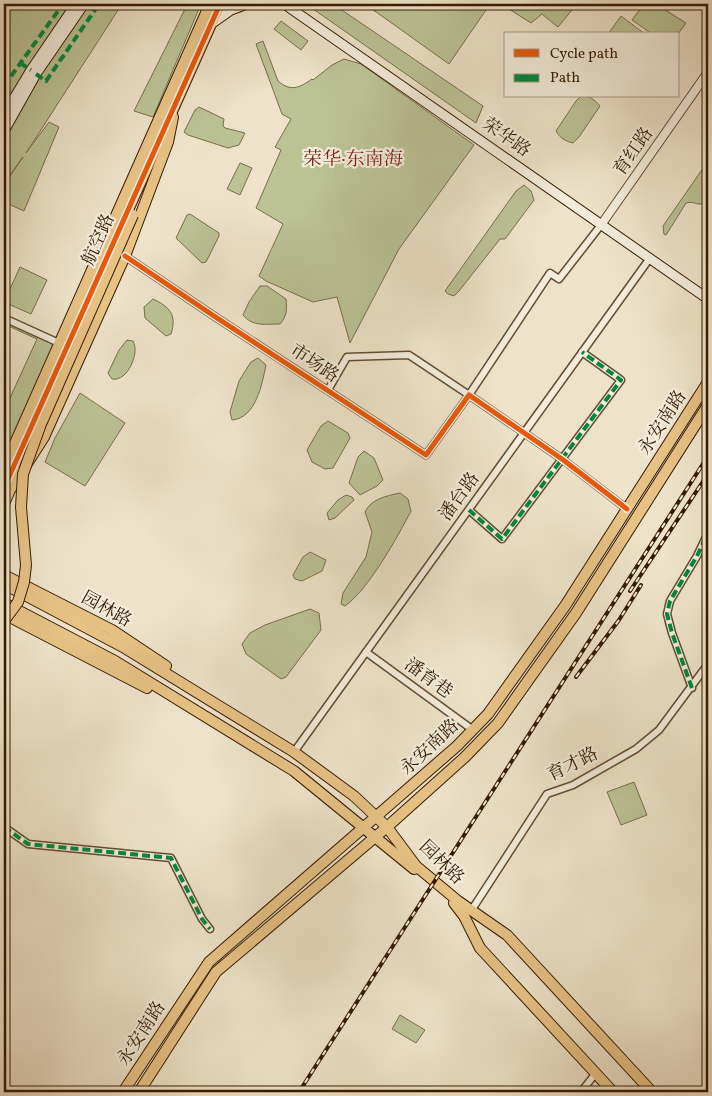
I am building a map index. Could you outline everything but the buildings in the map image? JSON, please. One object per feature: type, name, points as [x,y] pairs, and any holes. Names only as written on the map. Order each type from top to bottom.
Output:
[{"type":"main road","points":[[4,115],[31,70],[76,4]]},
{"type":"main road","points":[[4,131],[36,74],[84,4]]},
{"type":"main road","name":"航空路","points":[[4,468],[210,4]]},
{"type":"main road","name":"航空路","points":[[4,488],[220,4]]},
{"type":"main road","points":[[211,24],[231,10],[247,4]]},
{"type":"main road","name":"荣华路","points":[[279,4],[284,4],[708,299]]},
{"type":"main road","points":[[4,504],[10,490],[44,438],[125,256],[168,142],[177,98]]},
{"type":"main road","points":[[4,621],[18,602],[24,582],[26,565],[21,507],[23,474],[41,424],[134,215],[148,162]]},
{"type":"main road","name":"永安南路","points":[[123,1092],[208,962],[457,746],[488,714],[565,606],[708,382]]},
{"type":"main road","name":"永安南路","points":[[139,1092],[216,972],[386,827],[465,757],[498,723],[576,613],[708,405]]},
{"type":"main road","name":"园林路","points":[[4,575],[112,630],[164,665],[184,685]]},
{"type":"main road","name":"园林路","points":[[4,584],[123,647],[294,752],[354,796],[386,827],[416,866],[471,911],[507,935],[652,1092]]},
{"type":"main road","name":"园林路","points":[[4,603],[115,661],[294,771],[364,827],[456,904],[480,948],[613,1092]]},
{"type":"main road","name":"园林路","points":[[4,614],[164,697],[174,698]]},
{"type":"street","name":"育红路","points":[[602,224],[708,72]]},
{"type":"street","points":[[469,395],[550,273],[559,279],[602,224]]},
{"type":"street","name":"市场路","points":[[125,256],[426,456],[469,395]]},
{"type":"street","name":"潘台路","points":[[294,752],[650,258]]},
{"type":"street","points":[[4,318],[59,344]]},
{"type":"street","points":[[469,510],[502,540],[621,380],[582,352]]},
{"type":"street","points":[[328,390],[347,357],[408,355],[562,459],[627,509]]},
{"type":"street","points":[[692,688],[667,614],[670,601],[697,556],[708,533]]},
{"type":"street","name":"潘育巷","points":[[366,652],[473,730]]},
{"type":"street","name":"育才路","points":[[471,911],[547,794],[573,785],[636,749],[659,730],[708,664]]},
{"type":"street","points":[[4,827],[28,844],[171,858],[202,919],[210,929]]},
{"type":"street","points":[[581,1092],[596,1073]]},
{"type":"green space","points":[[4,4],[122,4],[26,153],[49,122],[59,127],[24,211],[4,202],[4,185],[23,157],[4,183]]},
{"type":"green space","points":[[178,4],[201,4],[153,117],[134,111],[186,7]]},
{"type":"green space","points":[[306,4],[333,4],[483,106],[476,123]]},
{"type":"green space","points":[[365,4],[477,4],[486,10],[449,64]]},
{"type":"green space","points":[[501,4],[577,4],[558,27],[542,14],[531,23]]},
{"type":"green space","points":[[644,4],[656,4],[686,23],[679,32],[649,32],[632,20]]},
{"type":"green space","points":[[621,16],[642,32],[609,32]]},
{"type":"green space","points":[[281,21],[308,41],[301,50],[274,29]]},
{"type":"green space","points":[[263,41],[278,81],[287,87],[295,88],[303,85],[344,59],[361,64],[474,145],[399,249],[350,343],[337,297],[313,302],[259,276],[283,224],[256,208],[281,150],[275,147],[291,119],[282,114],[256,44]]},
{"type":"green space","points":[[579,98],[592,98],[600,106],[573,143],[563,139],[556,131]]},
{"type":"green space","points":[[199,107],[224,119],[223,126],[225,128],[245,133],[239,145],[228,148],[184,132],[195,110]]},
{"type":"green space","points":[[708,161],[708,198],[700,204],[686,203],[666,235],[664,234],[663,226]]},
{"type":"green space","points":[[240,163],[252,168],[240,195],[227,189]]},
{"type":"green space","points":[[524,185],[531,191],[534,200],[505,239],[500,239],[459,291],[454,296],[448,294],[445,291],[516,191]]},
{"type":"green space","points":[[190,214],[219,233],[206,262],[202,263],[176,238],[187,215]]},
{"type":"green space","points":[[20,267],[47,280],[31,314],[4,302]]},
{"type":"green space","points":[[260,286],[267,286],[286,299],[286,312],[280,324],[255,323],[243,315]]},
{"type":"green space","points":[[153,299],[164,305],[171,312],[173,327],[171,334],[166,336],[145,318],[144,307]]},
{"type":"green space","points":[[4,318],[59,343],[4,468],[4,411],[37,339],[4,324]]},
{"type":"green space","points":[[127,340],[133,341],[135,346],[134,359],[123,376],[118,379],[112,379],[108,373],[119,350]]},
{"type":"green space","points":[[258,358],[266,365],[260,390],[247,413],[240,418],[232,420],[230,412],[239,381],[251,362]]},
{"type":"green space","points":[[80,393],[125,423],[85,486],[45,462],[55,438]]},
{"type":"green space","points":[[328,421],[348,433],[350,438],[333,468],[325,469],[312,462],[307,450],[321,426]]},
{"type":"green space","points":[[364,451],[374,458],[383,480],[377,486],[360,495],[349,483],[358,457]]},
{"type":"green space","points":[[400,493],[408,499],[411,511],[390,549],[363,588],[345,606],[341,604],[343,593],[366,557],[372,532],[365,512],[375,501]]},
{"type":"green space","points":[[346,495],[354,500],[335,518],[329,520],[327,513],[338,500]]},
{"type":"green space","points":[[310,552],[326,560],[322,571],[302,581],[295,579],[293,575],[303,557]]},
{"type":"green space","points":[[310,609],[319,613],[321,630],[286,677],[281,679],[246,654],[242,644],[250,633],[265,625]]},
{"type":"green space","points":[[634,782],[647,815],[621,825],[607,792]]},
{"type":"green space","points":[[400,1015],[425,1030],[416,1043],[392,1029]]},
{"type":"railway","points":[[299,1092],[708,456]]},
{"type":"railway","points":[[630,591],[708,474]]},
{"type":"railway","points":[[576,677],[619,620],[641,585]]},
{"type":"marked path","points":[[4,86],[63,4]]},
{"type":"marked path","points":[[36,74],[46,81],[99,4]]},
{"type":"marked path","points":[[20,63],[31,70]]},
{"type":"marked path","points":[[469,510],[502,539],[621,380],[582,352]]},
{"type":"marked path","points":[[692,688],[667,614],[670,601],[697,556],[708,533]]},
{"type":"marked path","points":[[4,827],[28,844],[171,858],[202,919],[210,929]]},
{"type":"cycle path","points":[[4,488],[220,4]]},
{"type":"cycle path","points":[[125,256],[426,455],[469,395],[562,459],[627,509]]},
{"type":"district","name":"荣华·东南海","points":[[353,160]]}]
